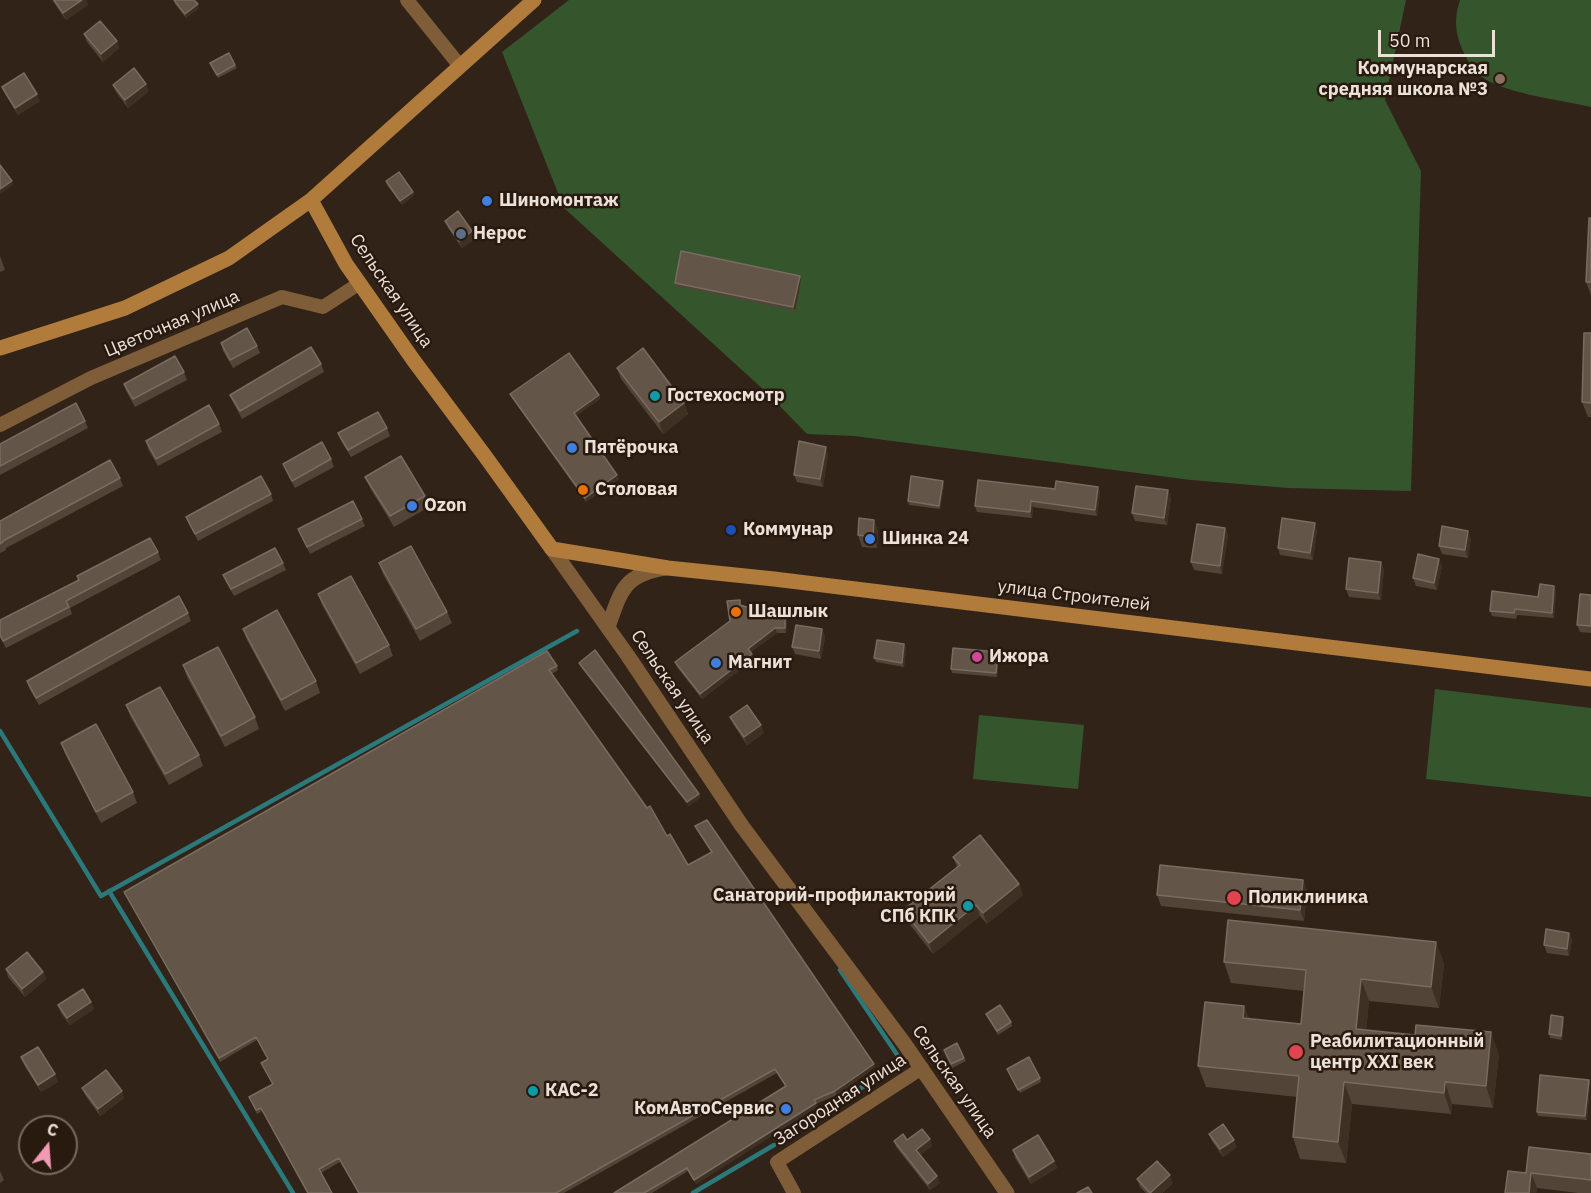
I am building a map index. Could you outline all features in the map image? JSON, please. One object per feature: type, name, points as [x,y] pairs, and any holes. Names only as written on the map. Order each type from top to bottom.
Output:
[{"type":"main road","points":[[0,348],[125,308],[229,258],[311,200],[534,0]]},
{"type":"main road","name":"Сельская улица","points":[[311,200],[345,264],[552,549]]},
{"type":"main road","name":"улица Строителей","points":[[552,549],[668,568],[1591,679]]},
{"type":"street","points":[[407,0],[460,66]]},
{"type":"street","name":"Цветочная улица","points":[[0,426],[91,378],[282,297],[323,307],[360,283]]},
{"type":"street","name":"Сельская улица","points":[[552,549],[608,627],[742,826],[922,1068],[1007,1193]]},
{"type":"street","points":[[608,627],[622,590],[633,578],[648,571],[668,568]]},
{"type":"street","name":"Загородная улица","points":[[794,1193],[777,1162],[922,1068]]},
{"type":"green space","points":[[569,0],[1406,0],[1385,100],[1421,171],[1411,491],[1288,488],[1191,480],[854,436],[807,434],[765,391],[564,208],[502,52]]},
{"type":"green space","points":[[1460,0],[1591,0],[1591,107],[1514,91],[1486,80],[1477,73],[1462,49],[1458,37],[1456,19]]},
{"type":"green space","points":[[1435,689],[1591,708],[1591,797],[1426,779]]},
{"type":"green space","points":[[979,715],[1084,725],[1078,789],[973,779]]},
{"type":"building","points":[[54,0],[82,0],[63,13]]},
{"type":"building","points":[[174,0],[194,0],[198,4],[185,14]]},
{"type":"building","points":[[100,21],[117,41],[101,54],[84,34]]},
{"type":"building","points":[[229,53],[235,65],[217,75],[210,63]]},
{"type":"building","points":[[134,68],[146,84],[125,100],[113,85]]},
{"type":"building","points":[[24,73],[37,94],[15,108],[2,87]]},
{"type":"building","points":[[0,165],[12,181],[0,189]]},
{"type":"building","points":[[399,172],[413,192],[400,201],[386,181]]},
{"type":"building","points":[[458,211],[472,231],[459,241],[445,221]]},
{"type":"building","points":[[1589,218],[1591,218],[1591,282],[1586,282]]},
{"type":"building","points":[[681,251],[800,276],[793,307],[675,283]]},
{"type":"building","points":[[247,328],[257,346],[230,360],[221,343]]},
{"type":"building","points":[[1584,333],[1591,333],[1591,403],[1582,402]]},
{"type":"building","points":[[311,347],[321,364],[240,411],[230,395]]},
{"type":"building","name":"Гостехосмотр","points":[[643,348],[684,403],[659,422],[617,368]]},
{"type":"building","name":"Пятёрочка","points":[[569,353],[599,395],[574,413],[617,475],[585,498],[510,394]]},
{"type":"building","points":[[175,356],[184,372],[133,399],[124,384]]},
{"type":"building","points":[[76,403],[85,421],[0,466],[0,444]]},
{"type":"building","points":[[209,405],[219,424],[156,459],[146,441]]},
{"type":"building","points":[[378,412],[387,428],[348,450],[338,433]]},
{"type":"building","points":[[799,441],[826,447],[820,479],[794,475]]},
{"type":"building","points":[[322,442],[331,459],[292,481],[283,464]]},
{"type":"building","points":[[401,456],[425,496],[390,516],[365,477]]},
{"type":"building","points":[[110,460],[120,478],[0,544],[0,521]]},
{"type":"building","points":[[261,476],[271,494],[195,534],[186,517]]},
{"type":"building","points":[[911,476],[943,481],[939,506],[908,501]]},
{"type":"building","points":[[978,480],[1055,489],[1056,481],[1098,487],[1095,510],[1031,501],[1030,512],[975,506]]},
{"type":"building","points":[[1136,486],[1168,490],[1164,518],[1132,513]]},
{"type":"building","points":[[353,501],[362,519],[307,547],[298,529]]},
{"type":"building","points":[[859,518],[874,520],[873,537],[858,535]]},
{"type":"building","points":[[1282,518],[1315,523],[1310,553],[1278,548]]},
{"type":"building","points":[[1197,524],[1225,528],[1220,566],[1191,562]]},
{"type":"building","points":[[1442,526],[1468,531],[1465,550],[1439,546]]},
{"type":"building","points":[[150,538],[158,552],[66,601],[69,607],[3,641],[0,635],[0,620],[79,580],[77,576]]},
{"type":"building","points":[[411,546],[447,612],[416,629],[379,563]]},
{"type":"building","points":[[275,548],[283,563],[231,589],[223,575]]},
{"type":"building","points":[[1418,554],[1439,559],[1434,583],[1413,578]]},
{"type":"building","points":[[1349,558],[1381,562],[1378,593],[1346,589]]},
{"type":"building","points":[[351,576],[389,645],[356,663],[318,594]]},
{"type":"building","points":[[1540,584],[1554,586],[1552,613],[1515,609],[1514,613],[1490,611],[1492,591],[1538,597]]},
{"type":"building","points":[[1580,594],[1591,595],[1591,626],[1577,625]]},
{"type":"building","points":[[179,596],[188,613],[36,698],[27,681]]},
{"type":"building","points":[[740,600],[740,605],[773,615],[785,616],[785,628],[775,628],[748,649],[752,654],[700,694],[675,662],[730,621],[727,601]]},
{"type":"building","points":[[277,610],[316,681],[281,700],[243,629]]},
{"type":"building","points":[[796,625],[822,629],[819,651],[792,647]]},
{"type":"building","points":[[877,640],[904,644],[902,663],[874,658]]},
{"type":"building","points":[[218,647],[255,717],[221,736],[183,665]]},
{"type":"building","points":[[953,648],[998,652],[996,673],[951,669]]},
{"type":"building","points":[[595,650],[699,794],[687,802],[579,663]]},
{"type":"building","points":[[547,651],[557,666],[549,670],[647,808],[650,806],[667,836],[670,834],[688,865],[712,852],[695,826],[707,820],[874,1064],[835,1091],[814,1100],[816,1103],[694,1180],[687,1168],[644,1193],[614,1193],[786,1086],[775,1069],[556,1193],[359,1193],[339,1158],[319,1169],[332,1193],[308,1193],[261,1108],[256,1110],[249,1097],[273,1084],[261,1063],[268,1059],[256,1037],[219,1058],[124,892]]},
{"type":"building","points":[[160,687],[199,755],[165,774],[126,705]]},
{"type":"building","points":[[747,705],[761,725],[744,737],[730,717]]},
{"type":"building","points":[[96,724],[133,792],[96,812],[61,743]]},
{"type":"building","name":"Санаторий-профилакторий СПб КПК","points":[[980,835],[1019,884],[983,913],[976,905],[929,943],[903,910],[960,865],[953,857]]},
{"type":"building","name":"Поликлиника","points":[[1160,865],[1303,880],[1300,910],[1157,895]]},
{"type":"building","name":"Реабилитационный центр ХХI век","points":[[1228,920],[1436,942],[1431,987],[1361,979],[1356,1029],[1415,1035],[1416,1025],[1491,1032],[1486,1086],[1445,1082],[1444,1093],[1344,1082],[1338,1142],[1293,1137],[1299,1076],[1198,1066],[1205,1002],[1244,1006],[1243,1018],[1301,1024],[1306,970],[1224,962]]},
{"type":"building","points":[[1546,929],[1569,933],[1567,949],[1544,945]]},
{"type":"building","points":[[27,952],[43,972],[22,989],[6,969]]},
{"type":"building","points":[[83,989],[91,1002],[67,1018],[58,1005]]},
{"type":"building","points":[[1000,1005],[1011,1022],[997,1031],[986,1014]]},
{"type":"building","points":[[1551,1015],[1563,1017],[1561,1036],[1549,1034]]},
{"type":"building","points":[[957,1043],[964,1058],[951,1064],[944,1050]]},
{"type":"building","points":[[38,1047],[55,1074],[38,1085],[21,1057]]},
{"type":"building","points":[[1029,1057],[1040,1078],[1018,1090],[1007,1069]]},
{"type":"building","points":[[106,1070],[122,1091],[98,1109],[82,1088]]},
{"type":"building","points":[[1540,1075],[1589,1080],[1585,1116],[1537,1112]]},
{"type":"building","points":[[1223,1124],[1234,1140],[1220,1149],[1209,1134]]},
{"type":"building","points":[[922,1129],[930,1139],[916,1150],[937,1176],[928,1184],[894,1141],[903,1134],[907,1140]]},
{"type":"building","points":[[1038,1135],[1054,1161],[1029,1177],[1013,1150]]},
{"type":"building","points":[[1529,1147],[1591,1154],[1591,1180],[1531,1173],[1529,1193],[1505,1193],[1508,1171],[1526,1173]]},
{"type":"building","points":[[1157,1161],[1170,1175],[1150,1193],[1137,1179]]},
{"type":"building","points":[[1088,1187],[1092,1193],[1077,1193]]},
{"type":"waterway","points":[[0,731],[101,896],[577,631]]},
{"type":"waterway","points":[[109,891],[293,1193]]},
{"type":"waterway","points":[[840,970],[902,1062],[853,1093]]},
{"type":"waterway","points":[[821,1114],[837,1104]]},
{"type":"waterway","points":[[693,1193],[774,1145]]},
{"type":"place","name":"Коммунарская средняя школа №3","points":[[1500,79]]},
{"type":"place","name":"Шиномонтаж","points":[[487,201]]},
{"type":"place","name":"Нерос","points":[[461,234]]},
{"type":"place","name":"Гостехосмотр","points":[[655,396]]},
{"type":"place","name":"Пятёрочка","points":[[572,448]]},
{"type":"place","name":"Столовая","points":[[583,490]]},
{"type":"place","name":"Ozon","points":[[412,506]]},
{"type":"place","name":"Коммунар","points":[[731,530]]},
{"type":"place","name":"Шинка 24","points":[[870,539]]},
{"type":"place","name":"Шашлык","points":[[736,612]]},
{"type":"place","name":"Ижора","points":[[977,657]]},
{"type":"place","name":"Магнит","points":[[716,663]]},
{"type":"place","name":"Поликлиника","points":[[1234,898]]},
{"type":"place","name":"Санаторий-профилакторий СПб КПК","points":[[968,906]]},
{"type":"place","name":"Реабилитационный центр ХХI век","points":[[1296,1052]]},
{"type":"place","name":"КАС-2","points":[[533,1091]]},
{"type":"place","name":"КомАвтоСервис","points":[[786,1109]]}]
